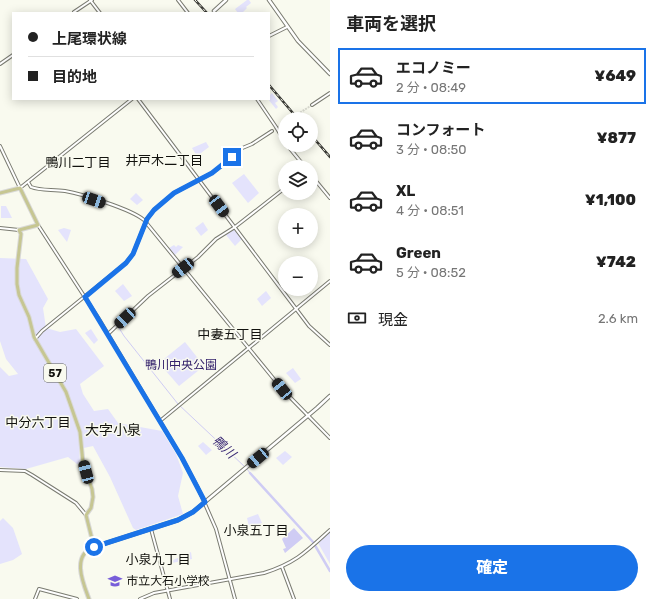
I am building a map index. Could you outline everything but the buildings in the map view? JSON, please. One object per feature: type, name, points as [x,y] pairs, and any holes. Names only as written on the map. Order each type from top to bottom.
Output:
[{"type":"main road","points":[[214,11],[226,0]]},
{"type":"main road","points":[[269,0],[304,49],[330,74]]},
{"type":"main road","points":[[0,193],[20,188],[38,225],[19,230]]},
{"type":"main road","name":"57","points":[[19,230],[21,234],[17,284],[21,302],[29,317],[35,339],[66,392],[80,432],[83,463],[92,489],[93,497],[91,508],[86,515]]},
{"type":"main road","points":[[89,599],[82,579],[81,564],[83,553],[87,549],[183,518],[246,468],[330,396]]},
{"type":"main road","points":[[86,515],[94,547]]},
{"type":"street","points":[[74,12],[91,0],[99,12]]},
{"type":"street","points":[[178,0],[187,12]]},
{"type":"street","points":[[270,36],[287,27]]},
{"type":"street","points":[[0,64],[12,56]]},
{"type":"street","points":[[312,105],[330,93]]},
{"type":"street","points":[[0,146],[20,188],[130,100]]},
{"type":"street","points":[[139,100],[310,326],[330,345]]},
{"type":"street","points":[[258,100],[278,130]]},
{"type":"street","points":[[35,339],[42,331],[126,263],[133,254],[151,213],[174,193],[220,167],[244,146],[252,144],[272,131]]},
{"type":"street","points":[[293,152],[299,160]]},
{"type":"street","points":[[28,182],[31,187],[36,189],[66,191],[136,214],[146,222],[282,389],[330,438]]},
{"type":"street","points":[[318,183],[330,198]]},
{"type":"street","points":[[108,334],[148,296],[216,239],[235,227],[278,193]]},
{"type":"street","points":[[38,225],[108,334],[182,458],[205,502],[216,529],[235,599]]},
{"type":"street","points":[[0,228],[19,230]]},
{"type":"street","points":[[160,421],[330,281]]},
{"type":"street","points":[[0,470],[25,471],[76,503],[86,515]]},
{"type":"street","points":[[151,529],[170,599]]},
{"type":"street","points":[[140,599],[154,593],[264,572],[282,567],[297,558],[330,530]]},
{"type":"street","points":[[282,567],[294,599]]},
{"type":"street","points":[[35,599],[39,589],[77,599]]},
{"type":"green space","points":[[247,0],[251,3],[243,12],[237,12],[235,9]]},
{"type":"green space","points":[[272,93],[278,101],[275,103],[278,107],[276,109],[269,100]]},
{"type":"green space","points":[[206,142],[209,147],[197,156],[192,148]]},
{"type":"green space","points":[[244,174],[259,193],[248,203],[232,183]]},
{"type":"green space","points":[[136,193],[143,200],[137,205],[130,199]]},
{"type":"green space","points":[[1,206],[6,206],[12,218],[1,218]]},
{"type":"green space","points":[[203,222],[208,230],[201,236],[195,228]]},
{"type":"green space","points":[[64,228],[71,230],[67,242],[58,230]]},
{"type":"green space","points":[[235,230],[242,239],[235,246],[226,235]]},
{"type":"green space","points":[[174,245],[176,247],[178,245],[183,247],[175,255],[169,248]]},
{"type":"green space","points":[[0,258],[26,259],[48,299],[43,308],[46,328],[60,332],[76,329],[104,366],[80,384],[83,394],[94,411],[108,409],[118,423],[162,431],[176,454],[183,473],[178,496],[183,514],[136,530],[133,528],[110,477],[93,446],[79,449],[80,463],[77,464],[68,457],[26,469],[0,467],[0,367],[9,376],[18,374],[6,359],[0,341]]},
{"type":"green space","points":[[123,284],[132,296],[124,301],[115,291]]},
{"type":"green space","points":[[266,291],[271,298],[262,306],[257,299]]},
{"type":"green space","points":[[91,329],[98,340],[94,344],[85,333]]},
{"type":"green space","name":"鴨川中央公園","points":[[185,342],[204,366],[179,386],[159,363]]},
{"type":"green space","points":[[293,368],[301,379],[295,383],[286,373]]},
{"type":"green space","points":[[203,442],[212,450],[206,455],[198,446]]},
{"type":"green space","points":[[285,451],[292,457],[283,465],[276,458]]},
{"type":"green space","points":[[258,514],[262,523],[249,527],[247,518]]},
{"type":"green space","points":[[3,518],[13,528],[22,554],[13,560],[0,564],[0,521]]},
{"type":"green space","points":[[330,531],[330,564],[318,543]]},
{"type":"green space","points":[[191,552],[192,559],[172,563],[171,561]]},
{"type":"shaded area","points":[[294,528],[303,538],[285,553],[283,549],[286,548],[282,539]]},
{"type":"waterway","name":"鴨川","points":[[116,323],[124,336],[178,404],[245,467]]},
{"type":"waterway","name":"鴨川","points":[[247,469],[250,473]]},
{"type":"waterway","name":"鴨川","points":[[250,473],[313,542],[330,571]]},
{"type":"tunnel","points":[[301,112],[312,105]]},
{"type":"tunnel","points":[[272,131],[278,127]]},
{"type":"railway","points":[[195,0],[206,12]]},
{"type":"railway","points":[[270,86],[292,112]]},
{"type":"railway","points":[[318,143],[330,157]]},
{"type":"place","name":"市立大石小学校","points":[[115,581]]},
{"type":"district","name":"井戸木二丁目","points":[[164,160]]},
{"type":"district","name":"鴨川二丁目","points":[[78,162]]},
{"type":"district","name":"中妻五丁目","points":[[230,334]]},
{"type":"district","name":"中分六丁目","points":[[38,422]]},
{"type":"district","name":"大字小泉","points":[[113,430]]},
{"type":"district","name":"小泉五丁目","points":[[256,530]]},
{"type":"district","name":"小泉九丁目","points":[[158,559]]},
{"type":"route","points":[[94,547],[183,518],[205,502],[182,458],[85,297],[126,263],[133,254],[147,219],[154,210],[174,193],[212,173],[232,157]]}]
